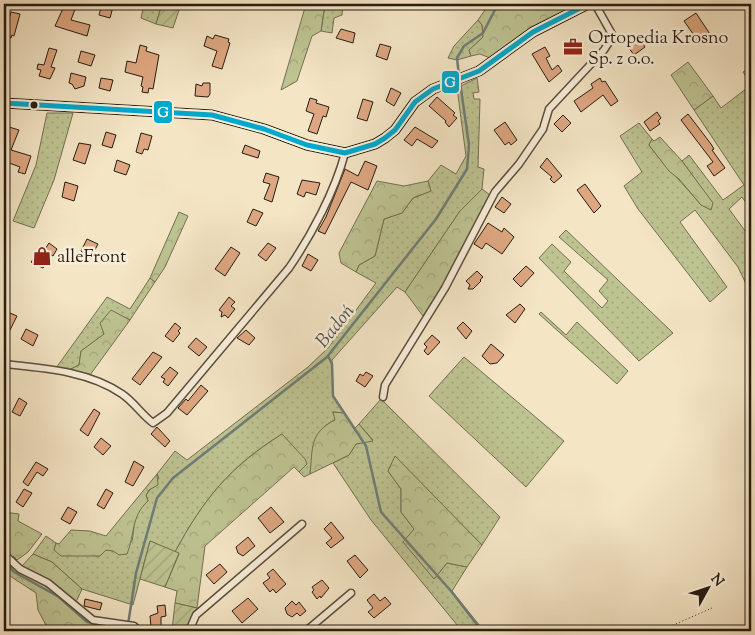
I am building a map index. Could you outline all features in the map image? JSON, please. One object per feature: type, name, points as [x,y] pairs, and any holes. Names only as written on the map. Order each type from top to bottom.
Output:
[{"type":"street","points":[[4,103],[212,115],[307,145],[345,153],[375,144],[383,139],[395,130],[424,94],[479,71],[533,32],[588,4]]},
{"type":"street","points":[[383,397],[385,385],[445,288],[494,192],[524,157],[543,128],[549,110],[604,50],[613,36],[595,4]]},
{"type":"street","points":[[4,364],[70,373],[104,383],[132,402],[143,416],[153,422],[166,413],[289,268],[303,247],[340,169],[345,153]]},
{"type":"street","points":[[189,631],[196,615],[302,524]]},
{"type":"street","points":[[4,554],[20,570],[48,583],[93,620],[121,624],[136,629]]},
{"type":"street","points":[[306,631],[351,593]]},
{"type":"path","points":[[660,631],[712,608]]},
{"type":"green space","points":[[144,4],[162,4],[156,24],[141,18]]},
{"type":"green space","points":[[162,4],[181,4],[173,28],[156,24]]},
{"type":"green space","points":[[306,4],[325,4],[321,31],[312,36],[297,81],[281,90]]},
{"type":"green space","points":[[325,4],[343,4],[342,15],[334,18],[332,33],[321,31]]},
{"type":"green space","points":[[489,4],[579,4],[530,28],[490,58],[480,54],[471,56],[469,50],[483,37],[482,25],[478,20]]},
{"type":"green space","points":[[478,20],[482,25],[483,37],[469,50],[471,56],[457,60],[448,58],[454,46]]},
{"type":"green space","points":[[688,62],[713,96],[694,110],[671,75]]},
{"type":"green space","points":[[751,66],[751,85],[743,72]]},
{"type":"green space","points":[[477,78],[479,92],[473,93],[474,99],[480,99],[478,167],[484,169],[482,189],[460,211],[405,292],[397,287],[332,360],[333,396],[344,413],[333,412],[336,419],[327,424],[317,436],[314,442],[310,474],[304,477],[299,472],[307,464],[282,434],[247,458],[208,500],[175,552],[150,541],[133,605],[82,589],[52,562],[33,554],[46,536],[56,543],[54,550],[76,555],[100,556],[106,550],[113,551],[132,541],[134,524],[139,510],[148,501],[146,495],[159,478],[157,474],[175,451],[187,460],[308,367],[328,348],[376,283],[356,272],[359,265],[375,256],[384,219],[402,213],[413,198],[431,191],[428,181],[441,165],[456,174],[466,156],[457,88]]},
{"type":"green space","points":[[751,85],[751,210],[742,197],[729,209],[751,239],[751,284],[747,286],[738,267],[695,210],[680,222],[727,287],[710,302],[638,209],[624,186],[642,172],[620,136],[639,123],[652,139],[649,145],[661,161],[701,205],[712,203],[682,161],[689,155],[723,200],[744,185],[694,110],[713,96],[721,108]]},
{"type":"green space","points":[[47,113],[73,113],[54,180],[34,228],[13,221],[36,165]]},
{"type":"green space","points":[[660,137],[682,161],[713,203],[711,210],[701,205],[679,179],[669,171],[649,145],[652,139],[654,141]]},
{"type":"green space","points":[[377,181],[404,186],[428,181],[431,191],[413,198],[402,213],[384,219],[375,256],[359,265],[356,272],[341,263],[339,253]]},
{"type":"green space","points":[[482,189],[490,195],[443,285],[423,316],[405,292],[460,211]]},
{"type":"green space","points":[[179,212],[188,216],[165,267],[155,282],[150,278]]},
{"type":"green space","points":[[566,230],[673,333],[639,361],[539,258],[552,244],[571,262],[564,271],[602,308],[608,301],[599,291],[608,280],[559,237]]},
{"type":"green space","points":[[150,278],[155,282],[130,320],[111,311],[105,334],[81,351],[79,365],[69,370],[56,368],[107,297],[130,309]]},
{"type":"green space","points":[[111,310],[130,320],[90,375],[69,370],[79,365],[81,351],[104,334],[100,323]]},
{"type":"green space","points":[[541,312],[566,335],[577,322],[628,371],[617,384],[539,314]]},
{"type":"green space","points":[[464,357],[564,441],[526,487],[429,396]]},
{"type":"green space","points":[[381,399],[500,517],[482,545],[395,457],[388,471],[401,489],[401,512],[414,529],[434,579],[447,563],[467,567],[452,591],[484,631],[462,631],[371,520],[333,463],[349,455],[356,444],[373,440],[359,424]]},
{"type":"green space","points":[[333,412],[344,413],[354,429],[359,424],[373,441],[356,444],[349,455],[310,474],[312,449],[316,436],[335,420]]},
{"type":"green space","points":[[282,434],[305,459],[307,464],[299,472],[294,467],[205,546],[197,608],[175,603],[177,591],[165,587],[179,554],[175,552],[197,515],[220,485],[233,472],[247,459]]},
{"type":"green space","points":[[395,456],[482,545],[467,567],[447,563],[434,579],[403,542],[414,529],[401,512],[401,489],[388,471]]},
{"type":"green space","points":[[157,474],[158,485],[149,490],[146,495],[148,501],[136,519],[127,554],[119,555],[113,551],[106,550],[100,556],[61,556],[54,550],[56,543],[59,544],[71,530],[90,531],[106,536]]},
{"type":"green space","points":[[4,512],[19,514],[18,521],[42,534],[28,552],[17,560],[13,556],[11,567],[52,590],[94,624],[89,631],[49,631],[38,610],[36,593],[10,576],[4,578]]},
{"type":"green space","points":[[150,541],[179,553],[165,587],[140,579]]},
{"type":"green space","points":[[33,554],[52,562],[82,589],[76,602],[59,588],[21,567]]},
{"type":"green space","points":[[175,603],[197,608],[187,631],[158,631],[172,630]]},
{"type":"building","points":[[65,4],[77,4],[71,20],[90,25],[87,36],[55,26]]},
{"type":"building","points":[[102,4],[113,7],[110,18],[99,15]]},
{"type":"building","points":[[11,12],[20,14],[14,36],[12,35],[11,38],[4,36],[4,24],[7,25]]},
{"type":"building","points":[[696,13],[710,34],[698,41],[684,21]]},
{"type":"building","points":[[341,29],[355,33],[353,43],[336,38]]},
{"type":"building","points":[[215,35],[229,39],[228,42],[230,43],[222,69],[212,66],[217,51],[204,46],[207,36],[213,39]]},
{"type":"building","points":[[638,36],[645,47],[634,55],[626,44]]},
{"type":"building","points":[[380,44],[391,47],[387,60],[376,56]]},
{"type":"building","points":[[140,45],[147,47],[146,51],[159,55],[153,89],[149,88],[148,93],[142,92],[143,77],[125,72],[127,61],[136,63]]},
{"type":"building","points":[[545,47],[550,56],[546,58],[552,70],[558,65],[562,71],[549,82],[532,54]]},
{"type":"building","points":[[49,48],[57,50],[51,67],[55,68],[50,79],[39,76],[41,70],[37,69],[38,64],[44,65]]},
{"type":"building","points":[[81,51],[95,55],[91,66],[78,62]]},
{"type":"building","points":[[71,73],[86,77],[84,86],[75,89],[69,83]]},
{"type":"building","points":[[101,78],[113,80],[110,91],[99,88]]},
{"type":"building","points":[[600,78],[602,82],[605,81],[618,101],[611,106],[603,95],[581,112],[574,101],[593,88],[591,84]]},
{"type":"building","points":[[203,83],[210,83],[210,94],[208,97],[195,96],[196,84],[202,86]]},
{"type":"building","points":[[391,88],[401,93],[394,106],[386,101]]},
{"type":"building","points":[[437,97],[455,113],[453,115],[457,118],[449,127],[446,121],[429,106]]},
{"type":"building","points":[[310,98],[317,100],[316,103],[329,107],[326,117],[323,116],[317,134],[308,131],[314,114],[306,111]]},
{"type":"building","points":[[363,99],[373,102],[367,121],[357,118]]},
{"type":"building","points":[[657,112],[661,118],[658,121],[660,124],[650,131],[644,122]]},
{"type":"building","points":[[688,114],[711,144],[714,149],[712,150],[725,168],[714,176],[707,166],[713,162],[681,120]]},
{"type":"building","points":[[563,115],[571,123],[562,132],[554,124]]},
{"type":"building","points":[[505,122],[517,140],[511,145],[509,142],[505,145],[494,130]]},
{"type":"building","points":[[9,127],[19,130],[11,150],[31,156],[25,174],[18,172],[20,167],[4,161]]},
{"type":"building","points":[[415,127],[438,141],[432,148],[417,139],[412,146],[404,140]]},
{"type":"building","points":[[106,132],[116,135],[112,148],[102,145]]},
{"type":"building","points":[[141,133],[152,136],[148,150],[144,149],[142,154],[136,152]]},
{"type":"building","points":[[79,143],[91,145],[85,164],[73,160]]},
{"type":"building","points":[[245,145],[260,151],[258,158],[242,153]]},
{"type":"building","points":[[547,158],[562,176],[554,183],[550,179],[552,177],[540,167]]},
{"type":"building","points":[[117,160],[130,165],[126,175],[114,171]]},
{"type":"building","points":[[365,161],[377,166],[368,190],[351,182],[325,234],[318,231],[326,217],[345,169],[358,176]]},
{"type":"building","points":[[266,173],[279,177],[272,202],[264,199],[270,184],[263,182]]},
{"type":"building","points":[[302,180],[320,183],[316,195],[306,192],[304,197],[297,194]]},
{"type":"building","points":[[65,182],[78,186],[74,201],[62,197]]},
{"type":"building","points":[[585,184],[601,206],[594,213],[577,190]]},
{"type":"building","points":[[502,197],[511,204],[504,213],[495,207]]},
{"type":"building","points":[[253,209],[263,213],[256,226],[247,222]]},
{"type":"building","points":[[488,223],[502,232],[504,228],[514,237],[502,254],[486,243],[482,249],[474,244]]},
{"type":"building","points":[[87,239],[98,244],[89,261],[81,257],[83,253],[81,251]]},
{"type":"building","points":[[49,243],[57,249],[53,256],[50,254],[43,268],[31,262],[39,252],[42,254]]},
{"type":"building","points":[[268,243],[276,248],[266,261],[258,255]]},
{"type":"building","points":[[231,247],[240,253],[225,276],[215,269]]},
{"type":"building","points":[[308,254],[318,260],[311,271],[302,266]]},
{"type":"building","points":[[526,266],[534,273],[521,287],[513,279]]},
{"type":"building","points":[[477,271],[483,277],[481,281],[473,289],[468,289],[470,285],[466,281]]},
{"type":"building","points":[[229,297],[235,302],[231,306],[235,309],[228,318],[225,315],[221,317],[222,312],[219,310]]},
{"type":"building","points":[[520,304],[525,309],[515,323],[506,315]]},
{"type":"building","points":[[10,313],[17,316],[4,342],[4,315],[8,317]]},
{"type":"building","points":[[463,322],[472,331],[466,339],[457,328]]},
{"type":"building","points":[[175,323],[181,328],[178,331],[180,333],[173,342],[165,336]]},
{"type":"building","points":[[26,329],[38,335],[33,346],[21,339]]},
{"type":"building","points":[[246,330],[255,338],[249,345],[237,338]]},
{"type":"building","points":[[432,335],[440,342],[428,355],[424,351],[427,347],[424,344]]},
{"type":"building","points":[[196,338],[207,347],[199,356],[188,347]]},
{"type":"building","points":[[491,344],[504,355],[497,363],[490,364],[482,356]]},
{"type":"building","points":[[153,352],[162,357],[140,385],[132,379]]},
{"type":"building","points":[[170,367],[178,373],[168,386],[163,382],[165,379],[161,377]]},
{"type":"building","points":[[366,372],[373,376],[365,387],[356,381],[360,374],[363,376]]},
{"type":"building","points":[[201,385],[208,391],[187,415],[178,408],[186,399],[188,401]]},
{"type":"building","points":[[19,398],[27,403],[20,416],[12,412]]},
{"type":"building","points":[[94,409],[100,413],[88,436],[80,430]]},
{"type":"building","points":[[157,427],[170,441],[165,447],[151,434]]},
{"type":"building","points":[[101,438],[111,446],[103,455],[94,447]]},
{"type":"building","points":[[134,461],[144,467],[133,486],[125,482]]},
{"type":"building","points":[[36,462],[48,469],[43,476],[37,472],[28,486],[23,482]]},
{"type":"building","points":[[24,489],[32,493],[23,507],[16,502]]},
{"type":"building","points":[[106,489],[113,493],[104,509],[97,505]]},
{"type":"building","points":[[68,507],[77,512],[70,524],[61,519]]},
{"type":"building","points":[[271,507],[284,522],[270,533],[258,518]]},
{"type":"building","points":[[331,522],[344,538],[331,548],[326,543],[332,538],[324,529]]},
{"type":"building","points":[[248,537],[255,546],[243,556],[238,553],[236,547]]},
{"type":"building","points":[[355,555],[368,570],[360,578],[347,561]]},
{"type":"building","points":[[220,564],[227,572],[214,584],[206,575]]},
{"type":"building","points":[[273,569],[286,584],[276,593],[273,589],[270,592],[263,583],[270,578],[267,574]]},
{"type":"building","points":[[322,580],[329,588],[321,598],[320,596],[317,599],[312,592],[314,590],[312,587]]},
{"type":"building","points":[[374,594],[380,601],[385,597],[391,604],[374,618],[368,612],[373,608],[367,600]]},
{"type":"building","points":[[248,598],[258,609],[242,623],[232,611]]},
{"type":"building","points":[[85,599],[102,603],[100,610],[84,606]]},
{"type":"building","points":[[292,601],[296,605],[299,602],[306,611],[300,616],[297,613],[292,617],[287,614],[285,608]]},
{"type":"building","points":[[165,605],[166,616],[161,617],[161,626],[151,627],[150,616],[158,613],[157,606]]},
{"type":"waterway","name":"Badoń","points":[[459,76],[457,58],[464,46],[483,33],[498,4]]},
{"type":"waterway","name":"Badoń","points":[[127,631],[136,573],[157,498],[173,478],[327,357],[436,219],[467,169],[469,145],[460,82]]},
{"type":"waterway","points":[[328,356],[332,364],[333,396],[366,446],[381,512],[451,591],[482,631]]},
{"type":"waterway","points":[[4,562],[14,572],[59,597],[87,622],[127,629]]},
{"type":"transit line","name":"G","points":[[4,103],[212,115],[264,129],[307,145],[345,153],[375,144],[385,138],[395,130],[415,102],[433,89],[479,71],[533,32],[588,4]]},
{"type":"place","name":"Ortopedia Krosno Sp. z o.o.","points":[[573,47]]},
{"type":"place","name":"alleFront","points":[[42,256]]}]
